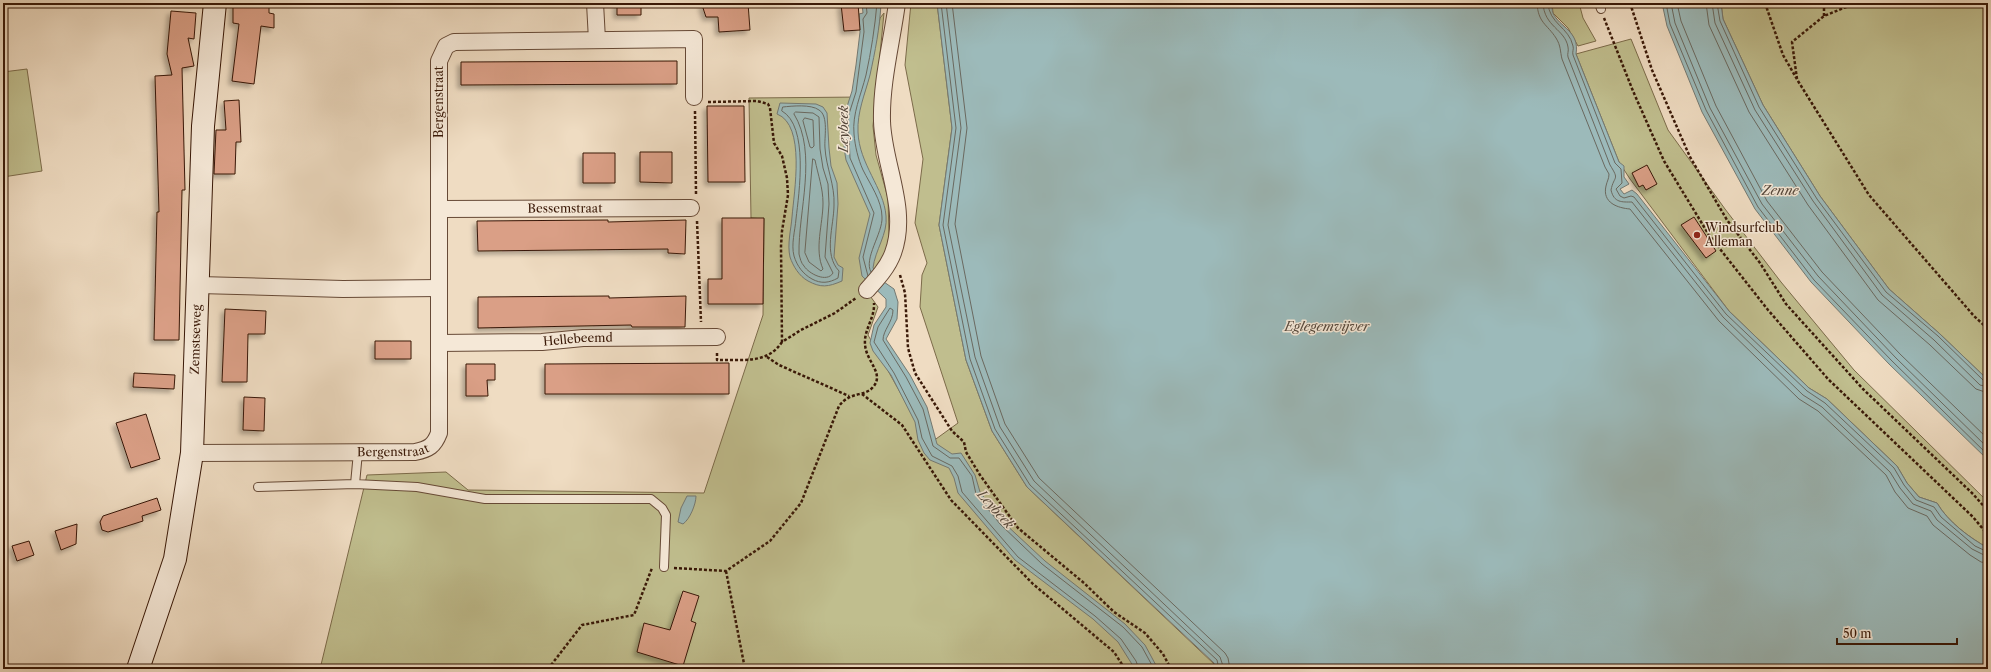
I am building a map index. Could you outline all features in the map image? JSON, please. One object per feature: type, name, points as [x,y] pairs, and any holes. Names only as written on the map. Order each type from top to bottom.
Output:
[{"type":"street","name":"Zemstseweg","points":[[138,669],[175,559],[192,453],[199,285],[203,126],[215,3]]},
{"type":"street","points":[[595,3],[597,40]]},
{"type":"street","points":[[867,290],[883,271],[893,254],[897,240],[898,217],[894,184],[884,144],[882,120],[897,3]]},
{"type":"street","name":"Bergenstraat","points":[[192,453],[415,452],[427,450],[436,443],[439,433],[438,61],[446,46],[454,42],[694,39],[694,97]]},
{"type":"street","name":"Bessemstraat","points":[[439,209],[691,208]]},
{"type":"street","points":[[199,285],[344,289],[439,288]]},
{"type":"street","name":"Hellebeemd","points":[[439,343],[542,342],[583,338],[717,336]]},
{"type":"lane","points":[[355,484],[358,452]]},
{"type":"lane","points":[[258,487],[355,484],[417,487],[480,499],[651,499],[662,508],[666,515],[664,568]]},
{"type":"path","points":[[1630,3],[1652,70],[1690,157],[1727,220],[1760,263],[1786,304],[1863,390],[1973,494],[1988,511]]},
{"type":"path","points":[[1765,3],[1783,55],[1868,195],[1974,316],[1988,329]]},
{"type":"path","points":[[1824,3],[1824,16]]},
{"type":"path","points":[[1798,82],[1792,42],[1824,16],[1856,3]]},
{"type":"path","points":[[1600,6],[1607,28],[1664,162],[1709,234],[1768,310],[1828,379],[1973,517],[1988,534]]},
{"type":"path","points":[[694,97],[694,103],[758,101],[768,104],[770,108],[774,143],[782,156],[787,178],[788,195],[781,246],[782,342]]},
{"type":"path","points":[[893,254],[905,293],[908,348],[915,373],[952,431],[964,442],[966,452],[980,475],[1018,528],[1084,583],[1114,612],[1145,633],[1163,654],[1171,669]]},
{"type":"path","points":[[548,669],[582,625],[634,615],[653,567],[726,571],[770,541],[801,503],[839,406],[850,396],[872,389],[877,382],[877,375],[866,351],[865,341],[867,327],[875,310],[874,300],[867,290],[835,313],[801,330],[782,342],[776,351],[767,357],[748,360],[717,360],[717,336]]},
{"type":"path","points":[[767,357],[779,365],[850,396]]},
{"type":"path","points":[[861,393],[902,425],[951,500],[1033,584],[1114,652],[1125,669]]},
{"type":"path","points":[[726,571],[745,669]]},
{"type":"shaded area","points":[[911,3],[937,3],[952,128],[939,225],[966,360],[992,431],[1027,487],[1214,664],[1215,669],[320,669],[367,475],[446,472],[468,490],[704,493],[763,315],[764,219],[751,218],[749,98],[863,97],[869,77],[880,18],[884,13],[873,126],[876,155],[888,198],[889,236],[884,261],[863,286],[878,307],[868,335],[929,444],[958,423],[920,307],[922,275],[927,263],[915,223],[923,159],[905,65]]},
{"type":"shaded area","points":[[1552,3],[1579,3],[1583,18],[1596,41],[1578,46],[1568,28],[1553,13]]},
{"type":"shaded area","points":[[1721,3],[1988,3],[1988,380],[1940,334],[1889,289],[1820,196],[1763,105],[1723,19]]},
{"type":"shaded area","points":[[1631,39],[1668,130],[1725,209],[1781,282],[1854,370],[1988,502],[1988,548],[1953,523],[1937,503],[1919,497],[1907,483],[1897,466],[1827,399],[1809,388],[1729,311],[1630,179],[1619,162],[1576,54]]},
{"type":"shaded area","points":[[27,69],[42,171],[3,177],[3,72]]},
{"type":"water","points":[[862,3],[881,3],[880,21],[870,75],[860,110],[858,132],[859,144],[881,196],[886,216],[885,229],[873,268],[884,282],[894,289],[898,302],[897,319],[886,339],[910,375],[927,407],[937,444],[952,454],[961,453],[975,475],[980,492],[1002,521],[1045,561],[1125,624],[1145,645],[1158,669],[1135,669],[1118,642],[1093,619],[1015,560],[958,493],[954,478],[949,468],[930,460],[924,453],[918,440],[915,422],[891,375],[873,351],[870,343],[874,325],[886,307],[886,299],[862,276],[859,258],[870,214],[846,160],[844,148],[844,116],[852,91],[860,32],[859,14],[863,13]]},
{"type":"water","name":"Eglegemvijver","points":[[937,3],[1552,3],[1553,12],[1556,18],[1568,30],[1575,40],[1576,54],[1619,162],[1624,166],[1624,177],[1629,184],[1620,189],[1624,194],[1632,190],[1637,194],[1729,311],[1809,388],[1827,399],[1897,466],[1907,483],[1919,497],[1937,503],[1953,523],[1988,548],[1988,669],[1215,669],[1214,663],[1027,487],[992,431],[966,360],[939,225],[952,128]]},
{"type":"water","name":"Zenne","points":[[1662,3],[1721,3],[1723,19],[1763,105],[1820,196],[1889,289],[1940,334],[1988,380],[1988,460],[1889,364],[1811,282],[1755,209],[1702,112],[1667,26]]},
{"type":"water","points":[[780,103],[816,104],[823,107],[827,113],[831,166],[837,183],[838,204],[834,257],[838,265],[843,268],[842,281],[833,285],[821,286],[808,281],[797,270],[790,257],[789,242],[795,192],[796,160],[792,131],[786,121],[777,114]]},
{"type":"water","points":[[687,496],[696,496],[696,499],[690,515],[683,524],[678,522],[681,508]]},
{"type":"building","points":[[233,3],[269,3],[269,13],[274,14],[274,28],[261,26],[254,84],[232,81],[239,24],[233,23]]},
{"type":"building","points":[[617,3],[641,3],[641,15],[617,15]]},
{"type":"building","points":[[710,3],[748,3],[750,30],[719,32],[718,17],[706,17],[702,5]]},
{"type":"building","points":[[858,3],[860,30],[844,31],[841,4]]},
{"type":"building","points":[[171,11],[196,13],[194,39],[188,38],[194,66],[182,68],[185,190],[182,190],[179,340],[154,340],[157,212],[159,212],[155,76],[172,75],[167,54]]},
{"type":"building","points":[[677,61],[677,84],[461,85],[461,62]]},
{"type":"building","points":[[239,100],[241,142],[236,142],[235,174],[214,174],[216,130],[226,130],[224,101]]},
{"type":"building","points":[[707,106],[744,106],[745,182],[708,182]]},
{"type":"building","points":[[640,152],[672,152],[672,183],[640,182]]},
{"type":"building","points":[[583,153],[615,153],[615,183],[583,183]]},
{"type":"building","points":[[1647,165],[1657,184],[1646,190],[1643,185],[1639,187],[1632,173]]},
{"type":"building","name":"Windsurfclub Alleman","points":[[1694,217],[1716,251],[1706,258],[1681,225]]},
{"type":"building","points":[[722,218],[764,218],[763,304],[708,304],[708,279],[722,279]]},
{"type":"building","points":[[608,220],[608,222],[686,220],[685,254],[668,253],[668,249],[478,251],[477,221]]},
{"type":"building","points":[[609,296],[609,298],[686,296],[685,327],[632,327],[631,325],[478,328],[478,297]]},
{"type":"building","points":[[225,309],[266,311],[265,334],[248,334],[247,382],[222,382]]},
{"type":"building","points":[[375,341],[411,341],[411,359],[375,359]]},
{"type":"building","points":[[729,363],[729,394],[545,394],[545,364]]},
{"type":"building","points":[[466,364],[495,364],[495,380],[487,380],[488,396],[466,396]]},
{"type":"building","points":[[134,373],[175,375],[174,389],[133,387]]},
{"type":"building","points":[[244,397],[265,398],[264,431],[243,430]]},
{"type":"building","points":[[146,414],[160,459],[131,468],[116,423]]},
{"type":"building","points":[[157,498],[161,510],[142,516],[143,521],[108,532],[102,530],[100,522],[103,516]]},
{"type":"building","points":[[77,524],[76,544],[61,550],[55,531]]},
{"type":"building","points":[[29,541],[34,555],[17,561],[12,546]]},
{"type":"building","points":[[683,591],[699,596],[691,621],[696,623],[683,666],[637,652],[644,623],[670,630]]},
{"type":"place","name":"Windsurfclub Alleman","points":[[1697,235]]},
{"type":"water label","name":"Leybeek","points":[[843,129]]},
{"type":"water label","name":"Leybeek","points":[[996,509]]}]
